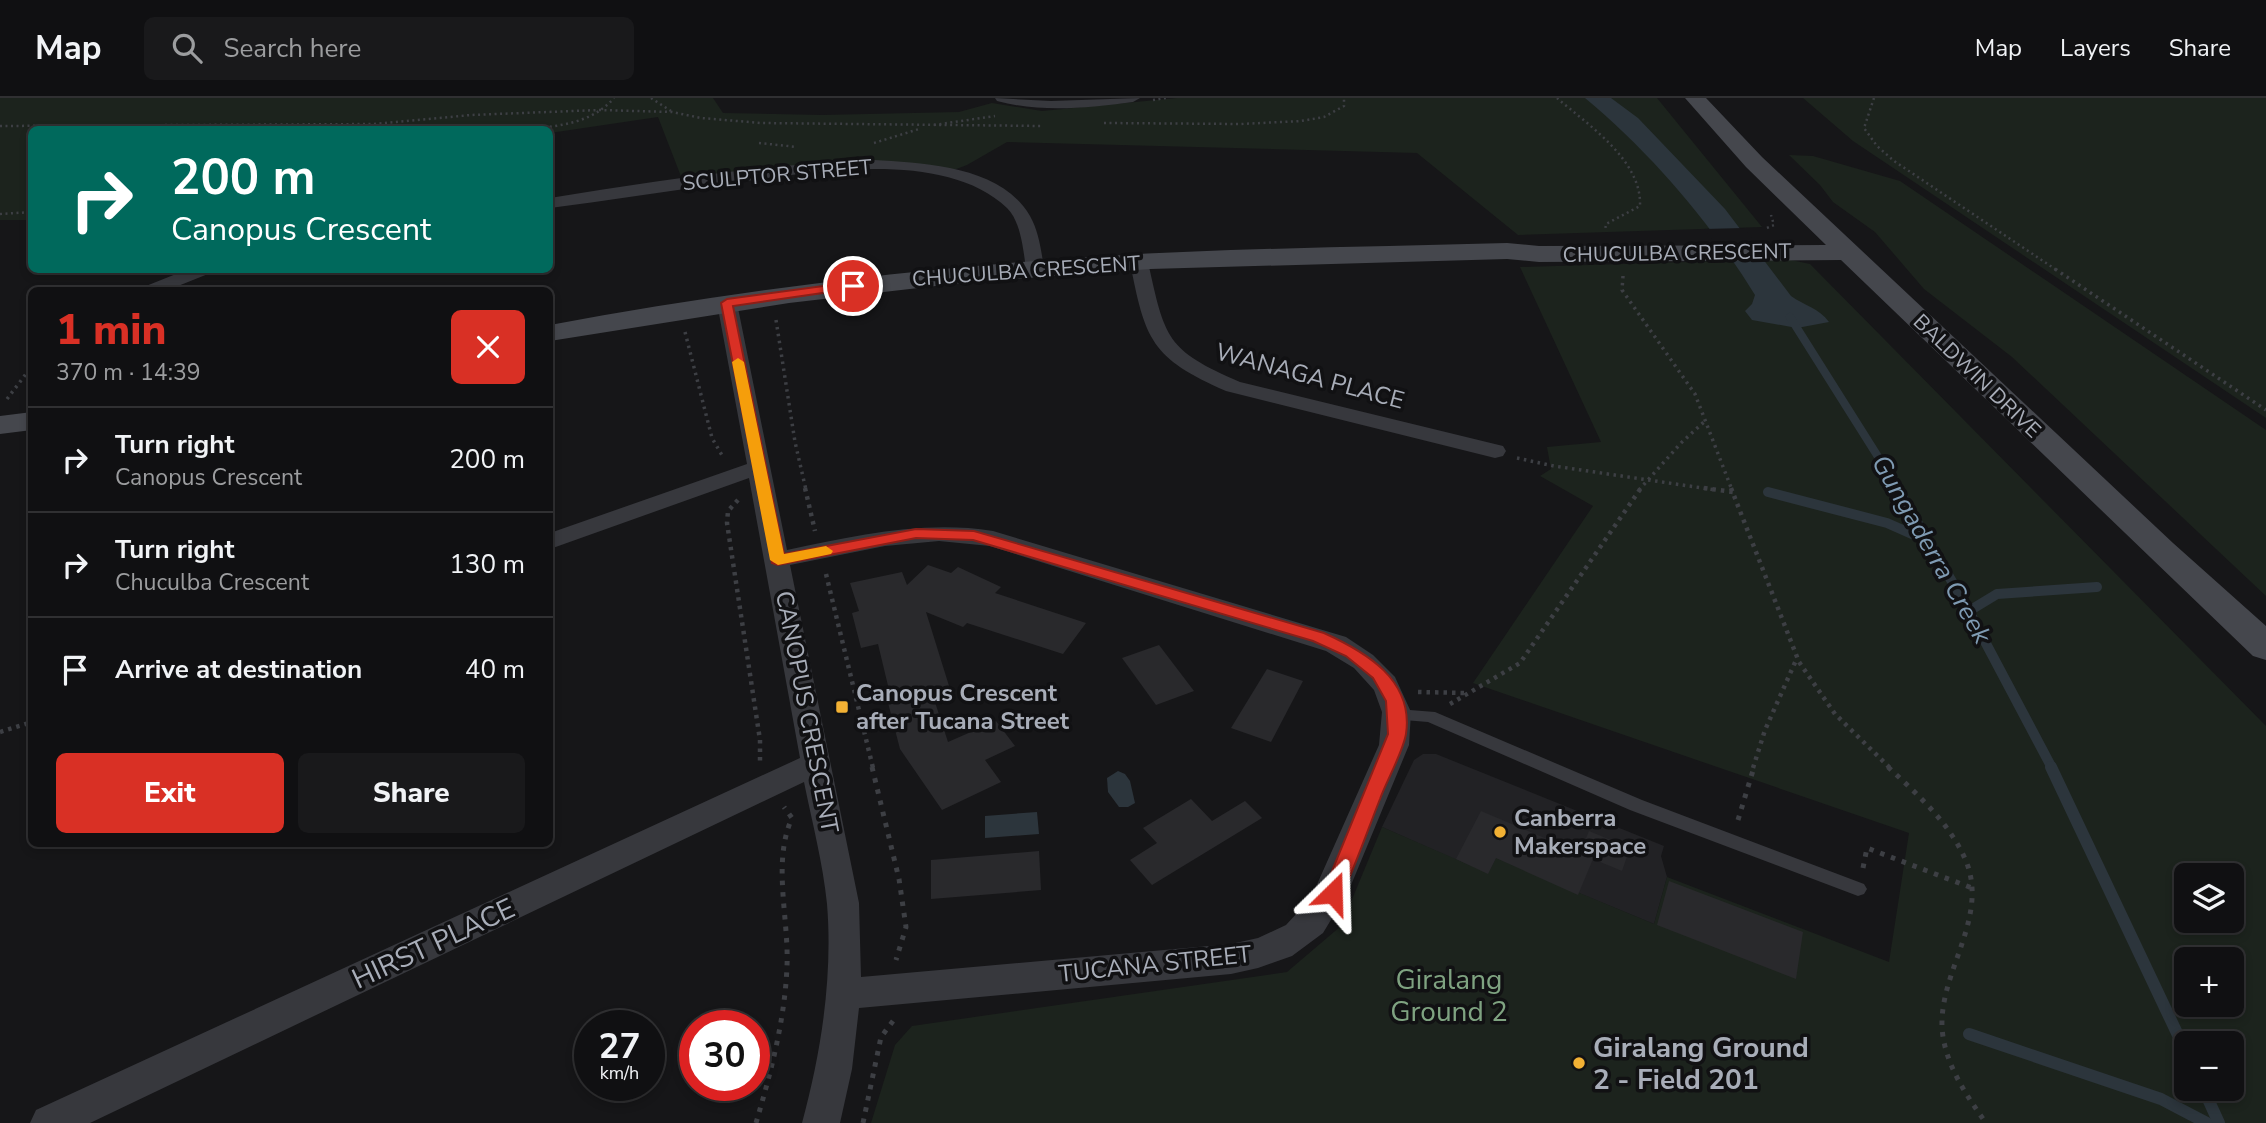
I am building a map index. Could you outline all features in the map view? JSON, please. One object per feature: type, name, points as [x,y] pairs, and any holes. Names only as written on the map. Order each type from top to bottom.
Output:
[{"type":"street","points":[[1002,98],[1054,106],[1133,98]]},
{"type":"street","name":"BALDWIN DRIVE","points":[[1695,98],[1754,162],[1837,242],[2266,647]]},
{"type":"street","name":"SCULPTOR STREET","points":[[553,203],[822,167],[870,165],[916,168],[979,184],[1012,204],[1024,220],[1035,268]]},
{"type":"street","name":"CHUCULBA CRESCENT","points":[[553,332],[790,294],[1035,268],[1139,262],[1507,251],[1539,254],[1704,245],[1837,242]]},
{"type":"street","name":"WANAGA PLACE","points":[[1139,262],[1152,323],[1159,340],[1171,354],[1197,372],[1234,387],[1495,451]]},
{"type":"street","points":[[160,287],[194,273]]},
{"type":"street","name":"CANOPUS CRESCENT","points":[[727,303],[747,471],[778,560],[843,902],[844,994],[838,1049],[821,1123]]},
{"type":"street","points":[[553,540],[747,471]]},
{"type":"street","points":[[778,560],[916,533],[955,533],[993,539],[1336,644],[1366,662],[1394,703]]},
{"type":"street","name":"TUCANA STREET","points":[[844,994],[1231,959],[1254,955],[1295,937],[1324,909],[1333,893],[1394,745],[1397,734],[1394,703]]},
{"type":"street","name":"HIRST PLACE","points":[[48,1123],[817,763]]},
{"type":"lane","points":[[1394,703],[1636,805],[1858,889]]},
{"type":"path","points":[[553,127],[595,116],[614,98]]},
{"type":"path","points":[[651,98],[672,112]]},
{"type":"path","points":[[1096,123],[1241,124],[1301,121],[1335,113],[1344,106],[1344,98]]},
{"type":"path","points":[[1557,98],[1618,153],[1641,193],[1640,206],[1606,224],[1604,230],[1628,264],[1621,283],[1622,290],[1688,384],[1706,421],[1797,658],[1826,705],[1930,808],[1948,830],[1966,861],[1972,888],[1972,909],[1943,1012],[1945,1040],[1954,1071],[1986,1123]]},
{"type":"path","points":[[1874,98],[1864,128],[1877,146],[1894,161],[2266,410]]},
{"type":"path","points":[[0,126],[374,124],[471,115],[604,110],[672,112],[761,123],[924,127],[1043,126]]},
{"type":"path","points":[[924,127],[1000,116]]},
{"type":"path","points":[[0,214],[28,212]]},
{"type":"path","points":[[790,294],[793,309],[775,314],[794,442],[900,879],[906,927],[896,959],[894,1021],[881,1037],[863,1123]]},
{"type":"path","points":[[684,328],[716,449],[728,462],[747,471],[738,502],[728,511],[727,523],[760,740],[760,775],[792,818],[783,834],[780,850],[787,917],[787,972],[776,1046],[756,1123]]},
{"type":"path","points":[[18,417],[28,381]]},
{"type":"path","points":[[1394,703],[1466,692],[1500,677],[1520,663],[1589,557],[1646,480],[1706,421]]},
{"type":"path","points":[[1495,451],[1533,463],[1734,492]]},
{"type":"path","points":[[1733,841],[1765,730],[1797,658]]},
{"type":"path","points":[[1434,718],[1466,692]]},
{"type":"path","points":[[0,732],[28,723]]},
{"type":"path","points":[[1858,889],[1867,848],[1972,888]]},
{"type":"shaded area","points":[[1585,98],[1611,98],[1638,118],[1725,209],[1791,296],[1816,310],[1829,322],[1797,328],[1752,320],[1745,311],[1752,304],[1755,295],[1719,241],[1656,165]]},
{"type":"shaded area","points":[[1423,754],[1436,754],[1664,846],[1661,856],[1667,877],[1654,924],[1496,859],[1488,874],[1382,827],[1414,760]]},
{"type":"shaded area","points":[[1118,771],[1125,774],[1130,781],[1135,803],[1128,807],[1119,807],[1108,792],[1107,778]]},
{"type":"shaded area","points":[[1037,812],[1039,834],[985,838],[985,816]]},
{"type":"green space","points":[[0,98],[713,98],[723,113],[822,115],[959,112],[992,103],[1042,111],[1177,98],[1657,98],[1762,227],[1518,235],[1417,153],[1007,142],[951,171],[857,161],[816,163],[682,179],[658,117],[553,133],[553,126],[28,126],[28,220],[0,220]]},
{"type":"green space","points":[[1803,98],[2266,98],[2266,418],[1853,141]]},
{"type":"green space","points":[[1789,155],[1813,156],[1900,181],[2266,430],[2266,596],[2012,357],[1924,289],[1875,232],[1833,202],[1820,185]]},
{"type":"green space","name":"Giralang Ground 2","points":[[1786,259],[1810,264],[2266,726],[2266,1123],[871,1123],[895,1045],[912,1026],[1287,972],[1341,926],[1382,827],[1488,873],[1496,858],[1654,924],[1667,877],[1889,962],[1909,833],[1473,683],[1593,506],[1540,476],[1551,469],[1547,447],[1601,442],[1520,267]]},
{"type":"pier","points":[[1744,228],[1769,260],[1729,261],[1704,229]]},
{"type":"building","points":[[928,565],[951,573],[958,567],[1001,587],[995,593],[1086,623],[1063,654],[967,623],[963,627],[926,612],[950,689],[932,693],[948,742],[996,721],[1015,746],[985,760],[1001,782],[942,810],[900,749],[886,695],[890,694],[878,644],[861,648],[852,613],[859,611],[850,583],[902,572],[907,585]]},
{"type":"building","points":[[1159,645],[1194,691],[1156,705],[1122,658]]},
{"type":"building","points":[[1267,669],[1303,681],[1271,742],[1231,728]]},
{"type":"building","points":[[1191,799],[1212,821],[1245,801],[1262,818],[1152,885],[1130,860],[1157,843],[1143,828]]},
{"type":"building","name":"Canberra Makerspace","points":[[1481,811],[1580,853],[1589,831],[1630,848],[1622,871],[1593,859],[1578,895],[1496,858],[1488,874],[1456,859]]},
{"type":"building","points":[[1039,851],[1041,890],[931,899],[931,860]]},
{"type":"building","points":[[1669,881],[1803,932],[1796,979],[1657,925]]},
{"type":"waterway","name":"Gungaderra Creek","points":[[1790,317],[1899,490]]},
{"type":"waterway","name":"Gungaderra Creek","points":[[1897,488],[1928,541]]},
{"type":"waterway","points":[[1768,492],[1887,523],[1928,541]]},
{"type":"waterway","name":"Gungaderra Creek","points":[[1928,541],[1964,602],[2052,768]]},
{"type":"waterway","points":[[1969,611],[1997,594],[2097,587]]},
{"type":"waterway","name":"Gungaderra Creek","points":[[2051,767],[2176,1031]]},
{"type":"waterway","points":[[1969,1034],[2161,1099],[2207,1123]]},
{"type":"waterway","name":"Gungaderra Creek","points":[[2209,1101],[2219,1123]]},
{"type":"slow traffic","points":[[738,362],[778,560],[826,551]]},
{"type":"place","name":"Canopus Crescent after Tucana Street","points":[[842,707]]},
{"type":"place","name":"Canberra Makerspace","points":[[1500,832]]},
{"type":"place","name":"Giralang Ground 2 - Field 201","points":[[1579,1063]]},
{"type":"route","points":[[853,286],[727,303],[778,560],[916,533],[974,535],[1319,637],[1352,652],[1366,662],[1388,687],[1395,701],[1397,734],[1333,893]]}]
